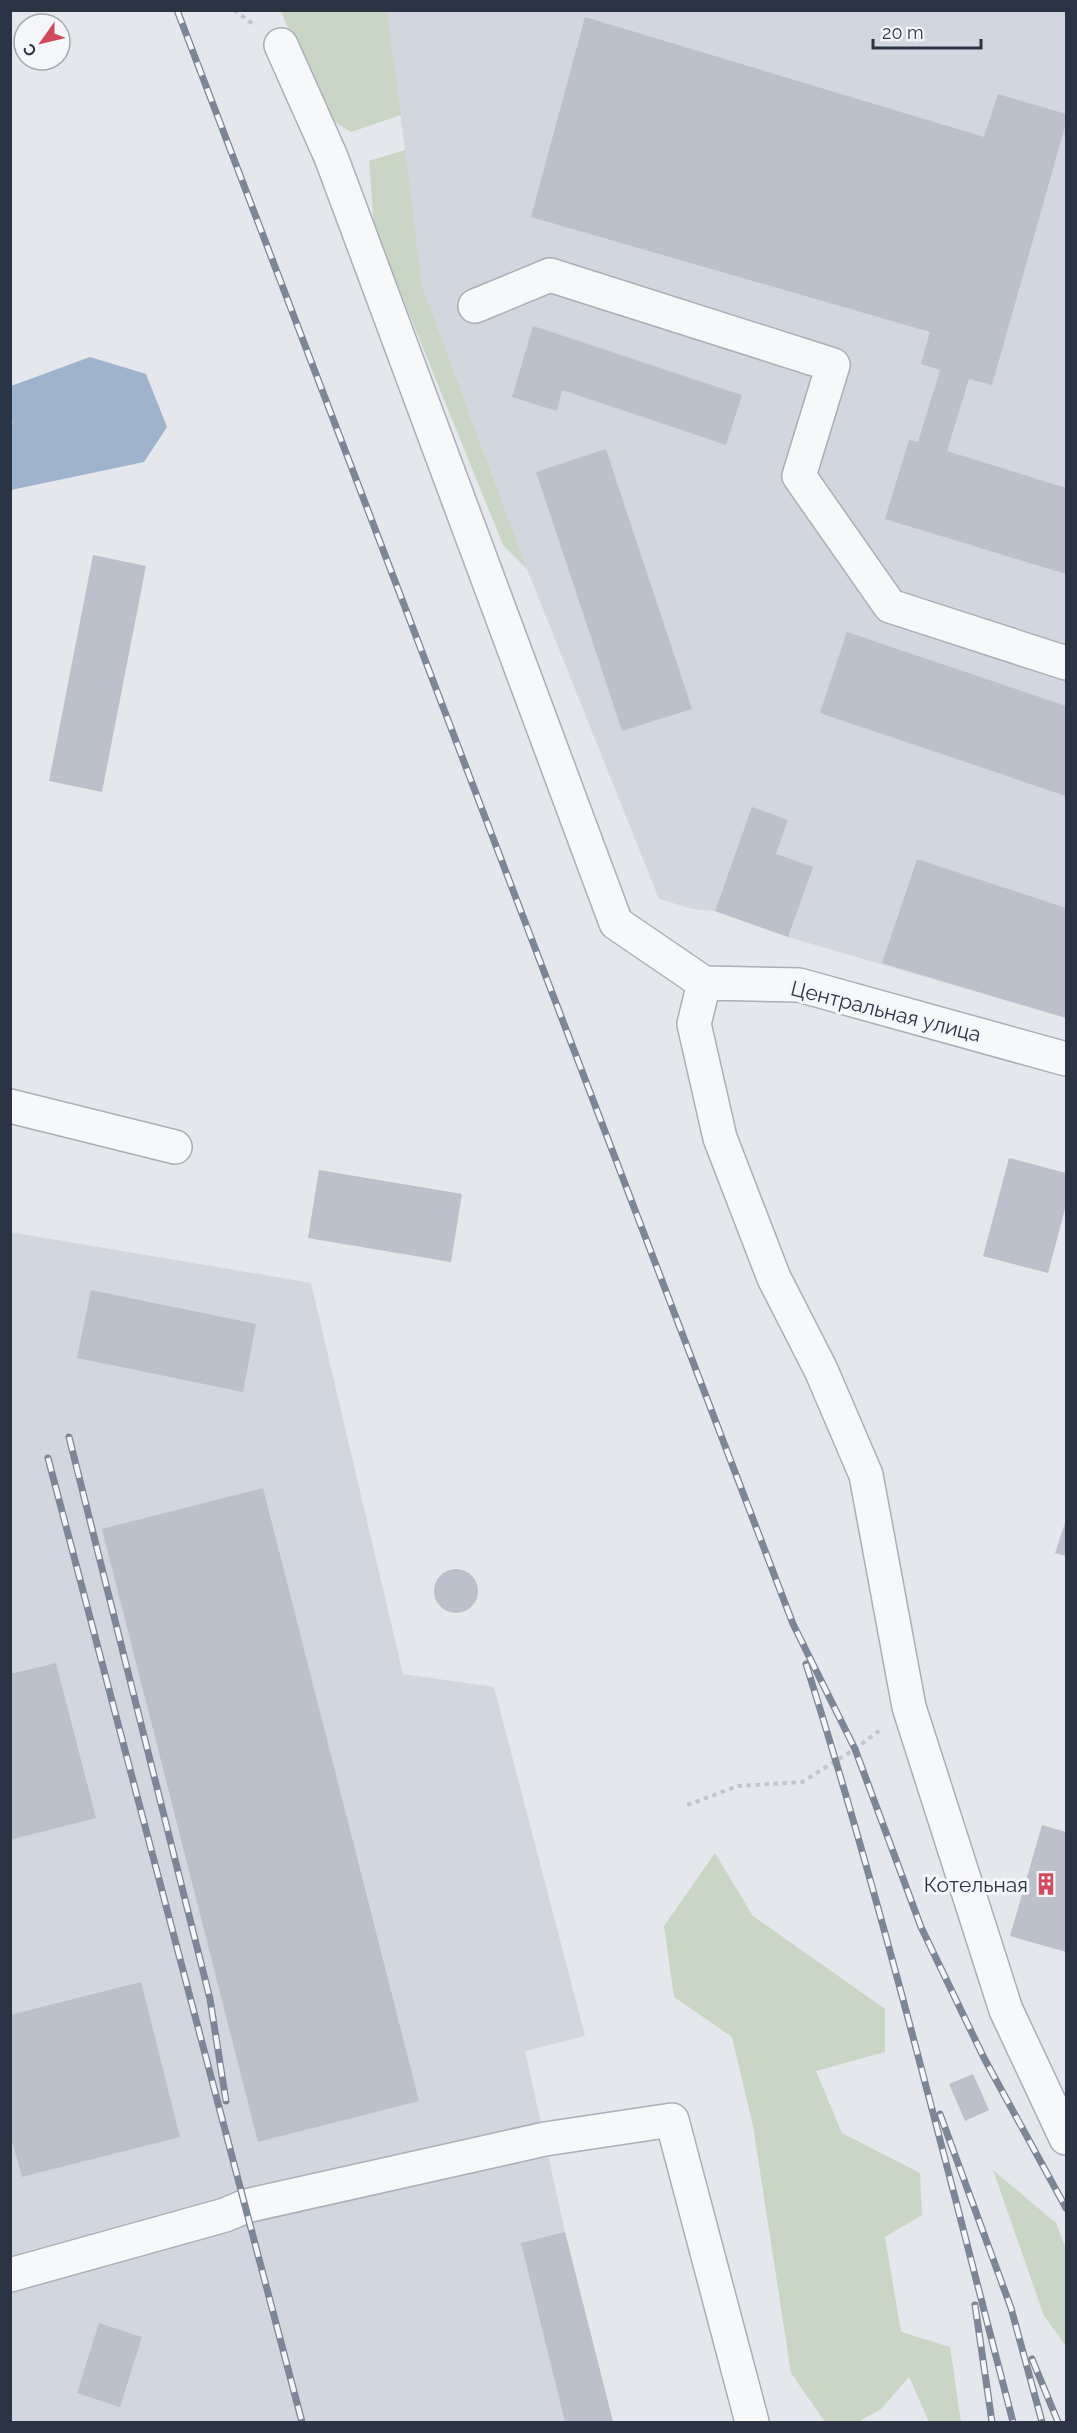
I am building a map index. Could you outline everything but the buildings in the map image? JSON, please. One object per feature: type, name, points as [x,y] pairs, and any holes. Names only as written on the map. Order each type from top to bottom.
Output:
[{"type":"street","points":[[281,45],[331,158],[616,923],[704,982],[694,1024],[720,1138],[774,1278],[821,1370],[866,1475],[909,1707],[1006,2010],[1066,2138]]},
{"type":"street","points":[[475,306],[550,275],[833,366],[799,476],[890,606],[1066,663]]},
{"type":"street","name":"Центральная улица","points":[[704,982],[799,985],[1066,1059]]},
{"type":"street","points":[[10,1106],[175,1147]]},
{"type":"street","points":[[10,2275],[225,2215],[246,2206],[545,2139],[672,2120],[752,2422]]},
{"type":"path","points":[[687,1805],[738,1786],[802,1782],[855,1749],[909,1707]]},
{"type":"shaded area","points":[[387,11],[1066,11],[1066,1018],[788,937],[715,911],[693,909],[659,899],[527,569],[422,285]]},
{"type":"shaded area","points":[[10,1232],[311,1283],[403,1674],[494,1687],[585,2036],[525,2051],[565,2232],[613,2422],[11,2422]]},
{"type":"green space","points":[[281,11],[387,11],[401,115],[351,132],[322,114]]},
{"type":"green space","points":[[405,150],[422,285],[527,569],[503,545],[374,227],[369,161]]},
{"type":"green space","points":[[715,1853],[753,1916],[885,2009],[885,2052],[816,2071],[842,2133],[920,2173],[922,2215],[885,2237],[901,2332],[950,2347],[961,2422],[929,2422],[909,2377],[881,2409],[858,2422],[825,2422],[791,2373],[753,2126],[732,2037],[674,1997],[664,1926]]},
{"type":"green space","points":[[993,2170],[1056,2223],[1066,2249],[1066,2346],[1044,2316]]},
{"type":"water","points":[[90,357],[146,374],[167,427],[144,462],[11,490],[11,386]]},
{"type":"railway","points":[[177,10],[793,1624],[855,1749],[921,1927],[984,2058],[1066,2208]]},
{"type":"railway","points":[[69,1437],[210,1999],[226,2101]]},
{"type":"railway","points":[[48,1458],[302,2422]]},
{"type":"railway","points":[[806,1664],[889,1947],[1013,2422]]},
{"type":"railway","points":[[940,2114],[1011,2308],[1042,2422]]},
{"type":"railway","points":[[975,2305],[992,2422]]},
{"type":"railway","points":[[1032,2359],[1058,2422]]},
{"type":"place","name":"Котельная","points":[[1046,1884]]}]
